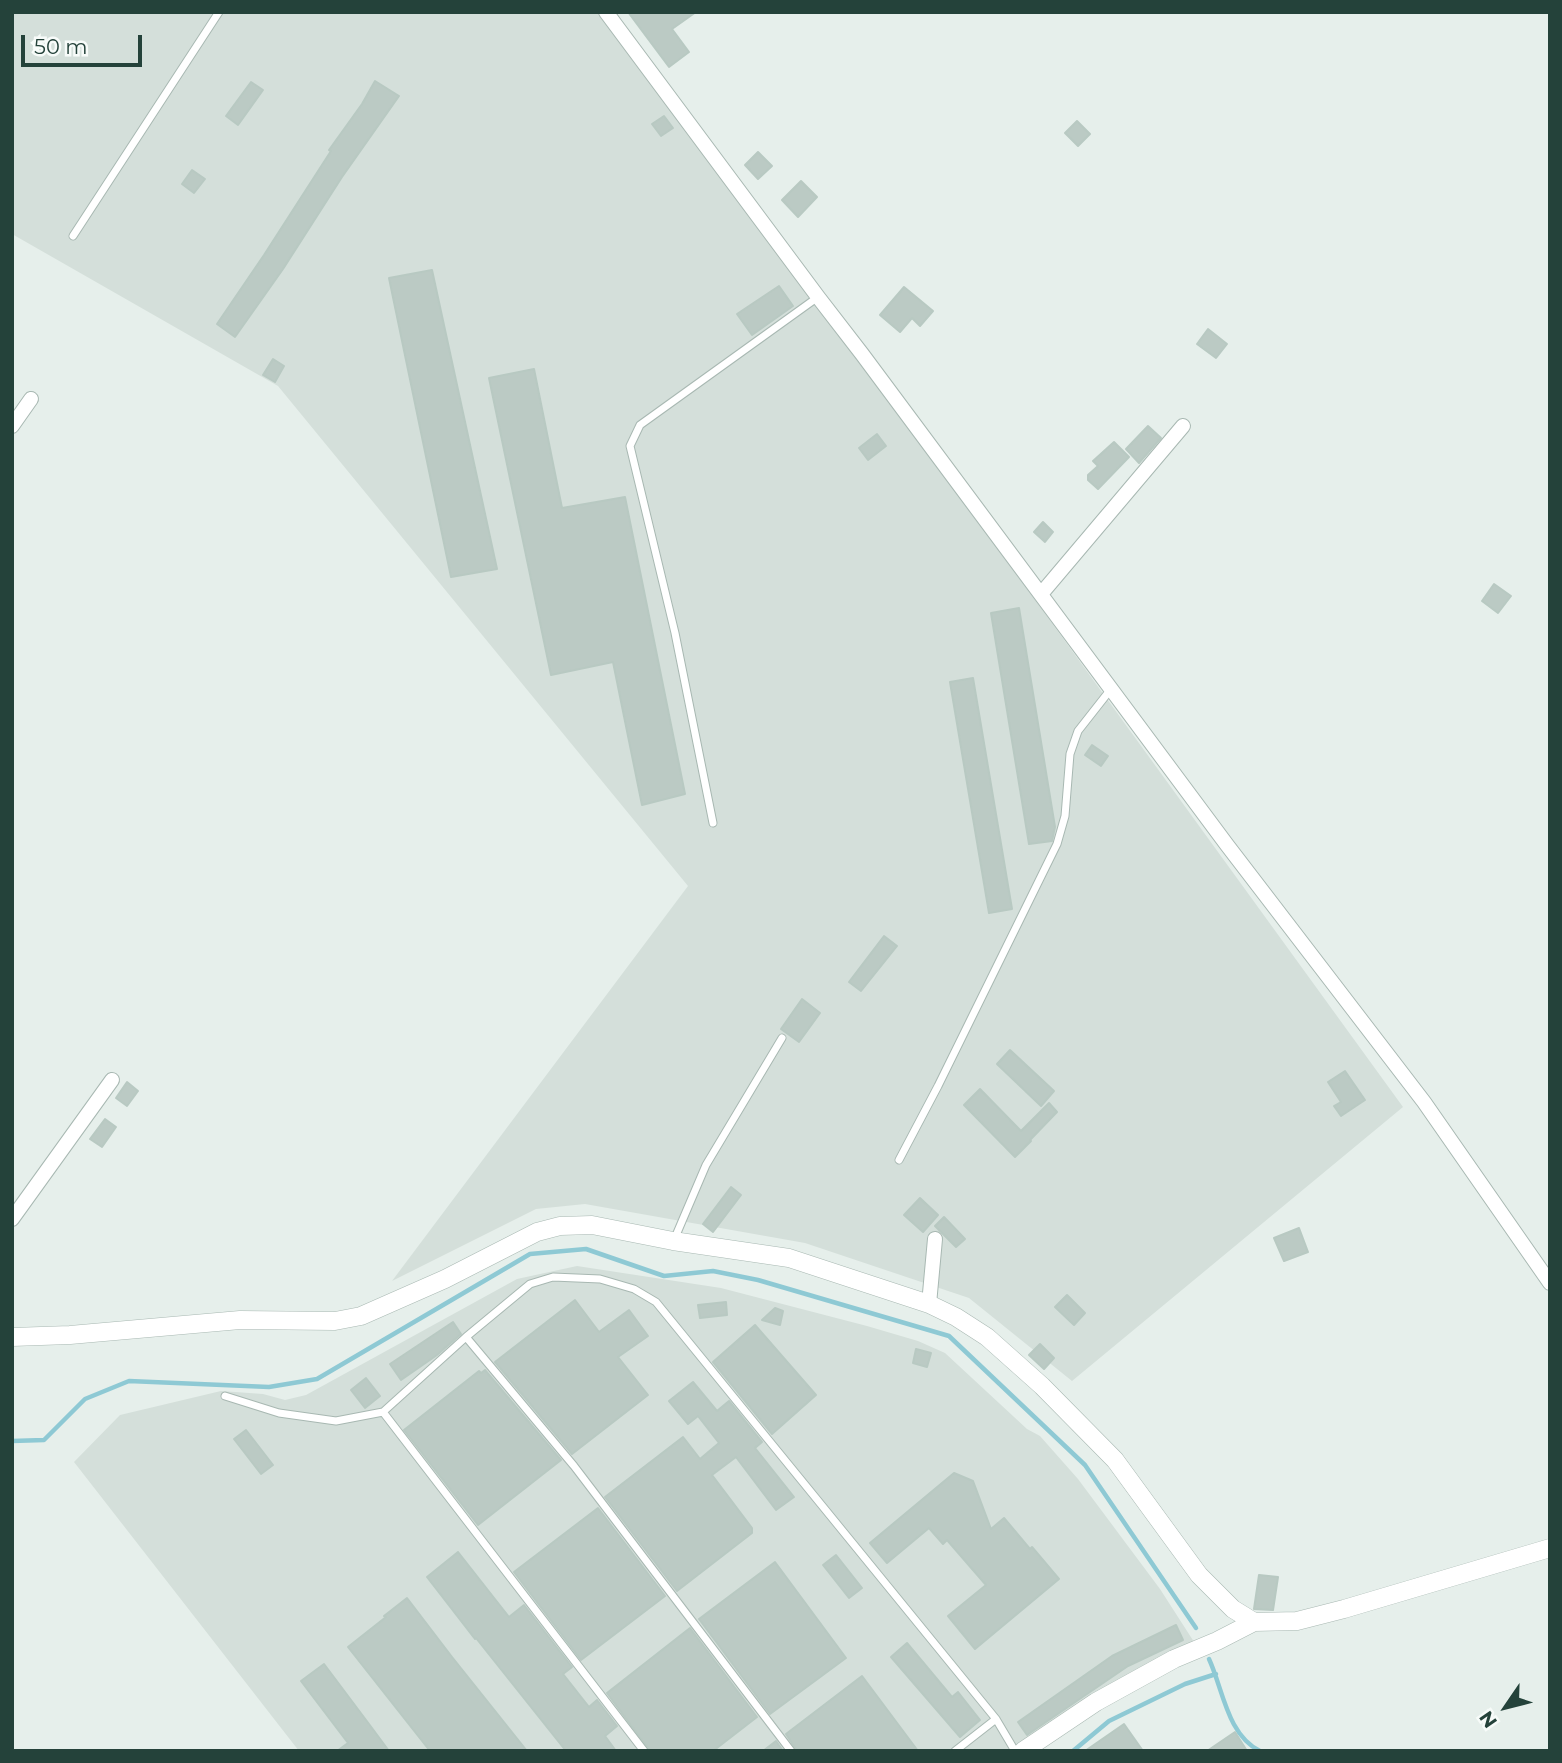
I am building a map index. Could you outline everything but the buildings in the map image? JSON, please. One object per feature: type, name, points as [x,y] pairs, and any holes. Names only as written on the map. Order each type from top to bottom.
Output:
[{"type":"street","points":[[606,12],[1227,845],[1424,1102],[1550,1283]]},
{"type":"street","points":[[12,426],[31,399]]},
{"type":"street","points":[[1041,594],[1183,426]]},
{"type":"street","points":[[12,1219],[112,1080]]},
{"type":"street","points":[[12,1337],[70,1335],[240,1320],[335,1321],[361,1315],[445,1279],[537,1232],[560,1226],[592,1225],[673,1241],[789,1258],[929,1304],[987,1337],[1115,1460],[1199,1574],[1233,1609],[1254,1622]]},
{"type":"street","points":[[929,1304],[935,1239]]},
{"type":"street","points":[[1023,1751],[1096,1702],[1174,1659],[1217,1642],[1254,1622],[1297,1621],[1550,1548]]},
{"type":"lane","points":[[73,236],[219,12]]},
{"type":"lane","points":[[713,823],[675,633],[630,446],[639,425],[818,297]]},
{"type":"lane","points":[[899,1160],[1057,844],[1065,816],[1070,754],[1078,731],[1112,689]]},
{"type":"lane","points":[[673,1241],[706,1165],[782,1038]]},
{"type":"lane","points":[[225,1396],[279,1413],[336,1421],[383,1412],[530,1284],[554,1277],[600,1279],[634,1289],[656,1303],[996,1719],[1015,1751]]},
{"type":"lane","points":[[466,1338],[574,1466],[792,1751]]},
{"type":"lane","points":[[383,1412],[644,1751]]},
{"type":"lane","points":[[955,1751],[996,1719]]},
{"type":"shaded area","points":[[12,12],[597,12],[996,546],[1403,1107],[1072,1381],[969,1298],[805,1243],[585,1204],[536,1209],[392,1281],[688,886],[278,386],[12,234]]},
{"type":"shaded area","points":[[577,1266],[721,1288],[867,1326],[918,1341],[945,1353],[1027,1429],[1040,1436],[1078,1479],[1160,1589],[1196,1645],[1141,1667],[1079,1706],[1016,1751],[299,1751],[74,1462],[120,1415],[221,1391],[263,1394],[285,1400],[306,1395],[517,1279]]},
{"type":"waterway","points":[[12,1441],[44,1440],[85,1399],[129,1381],[269,1387],[317,1379],[530,1254],[586,1249],[664,1276],[713,1271],[758,1280],[949,1336],[1085,1465],[1196,1628]]},
{"type":"waterway","points":[[1209,1659],[1233,1723],[1249,1744],[1260,1751]]},
{"type":"waterway","points":[[1073,1751],[1109,1721],[1185,1684],[1216,1674]]}]
